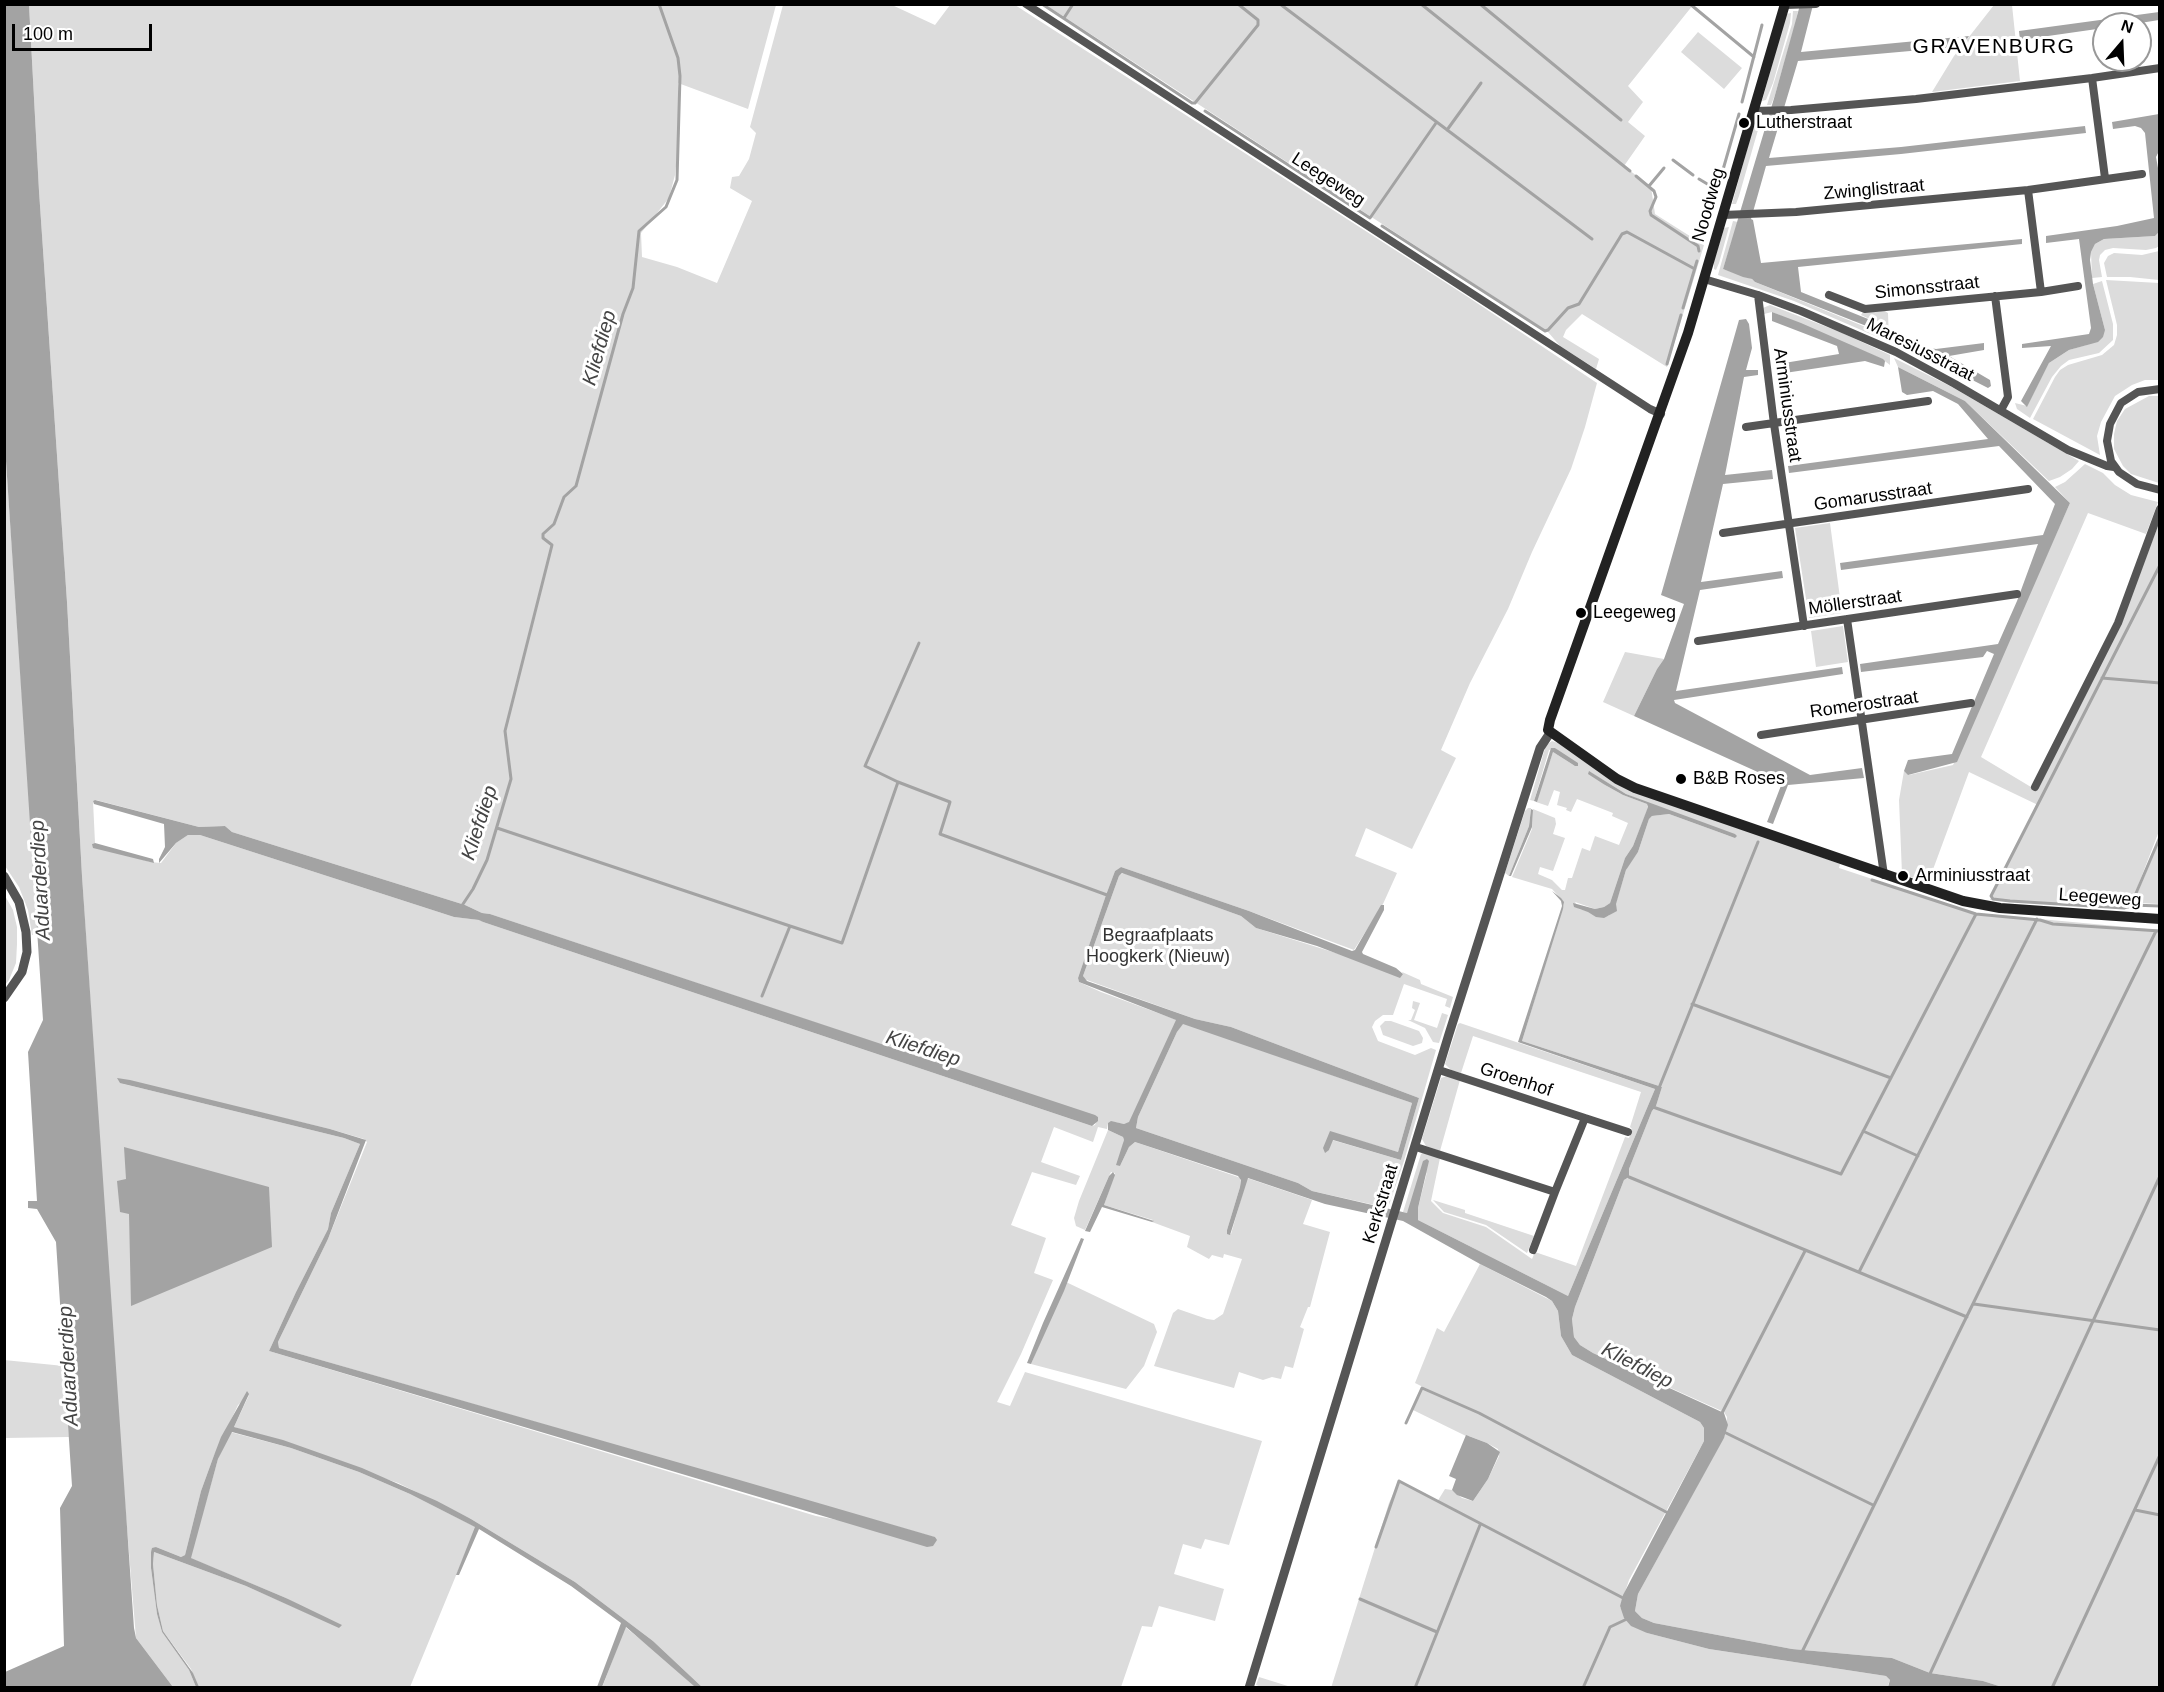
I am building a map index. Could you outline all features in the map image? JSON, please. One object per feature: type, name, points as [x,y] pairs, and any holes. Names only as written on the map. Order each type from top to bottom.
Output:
[{"type":"main road","name":"Noodweg","points":[[1661,414],[1704,279],[1728,215],[1788,5]]},
{"type":"main road","points":[[1550,733],[1548,730],[1550,720],[1661,414]]},
{"type":"main road","name":"Leegeweg","points":[[1550,733],[1617,779],[1635,788],[1963,901],[1988,906],[2160,919]]},
{"type":"street","name":"Leegeweg","points":[[1026,4],[1661,414]]},
{"type":"street","points":[[1788,5],[1816,4]]},
{"type":"street","points":[[1758,111],[1916,99],[2160,68]]},
{"type":"street","points":[[2092,78],[2105,178]]},
{"type":"street","name":"Zwinglistraat","points":[[1728,215],[2028,190],[2142,174]]},
{"type":"street","points":[[2028,190],[2041,292]]},
{"type":"street","name":"Maresiusstraat","points":[[1704,279],[1758,295],[1891,350],[2001,410],[2068,450],[2114,467],[2137,484],[2160,490]]},
{"type":"street","name":"Simonsstraat","points":[[1829,295],[1865,309],[1995,297],[2078,286]]},
{"type":"street","name":"Arminiusstraat","points":[[1758,295],[1774,424],[1804,626]]},
{"type":"street","name":"Simonsstraat","points":[[1995,297],[2008,397],[2001,410]]},
{"type":"street","points":[[2114,467],[2107,441],[2110,424],[2116,410],[2132,395],[2160,389]]},
{"type":"street","points":[[1746,427],[1928,401]]},
{"type":"street","name":"Gomarusstraat","points":[[1723,533],[2028,489]]},
{"type":"street","points":[[2035,787],[2118,623],[2160,509]]},
{"type":"street","name":"Möllerstraat","points":[[1698,641],[2017,594]]},
{"type":"street","points":[[1847,619],[1884,875]]},
{"type":"street","name":"Romerostraat","points":[[1761,735],[1971,703]]},
{"type":"street","name":"Kerkstraat","points":[[1249,1688],[1540,748],[1550,733]]},
{"type":"street","points":[[4,876],[19,902],[26,932],[27,952],[22,972],[4,998]]},
{"type":"street","name":"Groenhof","points":[[1439,1070],[1628,1132]]},
{"type":"street","points":[[1533,1250],[1585,1118]]},
{"type":"street","points":[[1416,1147],[1555,1192]]},
{"type":"green space","points":[[29,5],[776,5],[748,109],[678,83],[680,110],[675,175],[669,198],[641,233],[642,257],[677,267],[717,283],[752,201],[730,188],[732,177],[739,176],[749,159],[756,133],[750,127],[783,5],[892,5],[935,25],[950,5],[1015,5],[1468,297],[1597,383],[1571,469],[1508,609],[1470,683],[1441,750],[1456,758],[1412,849],[1366,828],[1355,856],[1397,873],[1383,904],[1354,950],[1121,867],[1115,871],[1078,978],[1079,982],[1101,992],[1177,1020],[1129,1123],[1108,1123],[1107,1129],[1098,1127],[1093,1142],[1054,1127],[1041,1162],[1080,1176],[1076,1185],[1032,1172],[1011,1225],[1046,1238],[1034,1273],[1053,1280],[997,1402],[1010,1406],[1025,1372],[1262,1441],[1229,1545],[1205,1539],[1201,1549],[1183,1544],[1174,1574],[1224,1589],[1215,1621],[1159,1606],[1152,1627],[1142,1626],[1121,1687],[702,1687],[653,1641],[575,1582],[471,1519],[398,1483],[234,1427],[249,1395],[238,1405],[213,1458],[201,1491],[185,1555],[181,1557],[156,1547],[151,1552],[157,1614],[162,1632],[189,1670],[196,1687],[173,1687],[136,1638],[118,1418]],"holes":[[[93,801],[199,827],[225,826],[232,832],[465,905],[482,913],[1098,1117],[1095,1125],[1092,1126],[480,920],[454,917],[200,835],[188,835],[176,843],[161,863],[150,862],[92,844],[95,843]],[[120,1083],[330,1129],[364,1139],[367,1142],[328,1239],[278,1342],[279,1348],[937,1538],[816,1516],[269,1351],[328,1229],[331,1213],[360,1144],[344,1138]]]},
{"type":"green space","points":[[1046,5],[1693,5],[1628,86],[1643,102],[1628,122],[1645,136],[1624,166],[1651,187],[1655,214],[1704,245],[1667,367],[1582,314],[1566,330],[1563,337],[1599,359],[1596,369],[1560,346],[1548,332]]},
{"type":"green space","points":[[1994,5],[2012,5],[2020,81],[1932,92],[1954,56]]},
{"type":"green space","points":[[1793,11],[1798,11],[1795,25],[1775,95],[1771,105],[1767,105],[1792,24]]},
{"type":"green space","points":[[1791,13],[1773,83],[1766,100],[1762,101],[1786,14]]},
{"type":"green space","points":[[1698,32],[1742,68],[1724,89],[1681,52]]},
{"type":"green space","points":[[1760,123],[1739,196],[1736,204],[1732,204],[1754,124]]},
{"type":"green space","points":[[1733,221],[1738,222],[1723,269],[1873,330],[1879,331],[1878,323],[1861,315],[1863,312],[1883,310],[1888,313],[1889,342],[1794,301],[1718,275]]},
{"type":"green space","points":[[1729,227],[1716,270],[1714,261],[1724,228]]},
{"type":"green space","points":[[2159,232],[2159,246],[2156,248],[2105,250],[2099,260],[2102,277],[2092,278],[2091,252],[2095,244],[2104,239],[2155,236]]},
{"type":"green space","points":[[2159,251],[2159,280],[2107,277],[2104,263],[2108,256],[2114,253],[2142,255]]},
{"type":"green space","points":[[2106,280],[2159,283],[2160,380],[2145,380],[2115,396],[2101,422],[2097,436],[2100,455],[2033,419],[2060,370],[2068,365],[2102,355],[2114,345],[2117,325]]},
{"type":"green space","points":[[2102,281],[2113,324],[2113,340],[2099,353],[2069,360],[2061,366],[2052,377],[2030,418],[2017,409],[2015,403],[2027,406],[2049,363],[2069,350],[2086,345],[2105,330],[2093,284]]},
{"type":"green space","points":[[1770,305],[1840,332],[1890,355],[1890,365],[1882,359],[1772,312],[1764,314],[1763,308]]},
{"type":"green space","points":[[1894,358],[1952,387],[2079,461],[2060,477],[2049,481],[1965,401],[1898,367]]},
{"type":"green space","points":[[2149,396],[2159,396],[2159,483],[2131,474],[2123,466],[2114,449],[2117,421],[2125,409]]},
{"type":"green space","points":[[4,431],[38,933],[32,935],[28,910],[19,887],[5,866]]},
{"type":"green space","points":[[2085,464],[2103,473],[2115,485],[2131,495],[2158,502],[2146,534],[2088,513],[1981,757],[2036,790],[2120,627],[2159,523],[2159,682],[2146,683],[2159,684],[2159,831],[2129,909],[1990,900],[2038,805],[1969,772],[1928,883],[1902,874],[1899,800],[1904,771],[1909,775],[1953,765],[2070,503],[2055,487],[2065,482]]},
{"type":"green space","points":[[1830,523],[1842,613],[1809,618],[1795,528]]},
{"type":"green space","points":[[1843,626],[1848,662],[1816,667],[1811,631]]},
{"type":"green space","points":[[1625,652],[1664,659],[1634,716],[1603,702]]},
{"type":"green space","points":[[1552,741],[1558,743],[1613,781],[1840,864],[1839,868],[1975,913],[2159,930],[2159,1687],[2002,1687],[1983,1681],[1930,1673],[1892,1658],[1792,1649],[1654,1623],[1642,1618],[1635,1611],[1638,1594],[1726,1433],[1727,1417],[1724,1412],[1593,1353],[1580,1345],[1574,1337],[1572,1319],[1575,1307],[1624,1180],[1629,1177],[1629,1169],[1662,1087],[1522,1041],[1564,904],[1552,889],[1512,877],[1532,829],[1533,809],[1555,818],[1553,834],[1565,838],[1553,871],[1540,867],[1538,874],[1552,880],[1562,890],[1565,890],[1568,878],[1572,878],[1582,848],[1590,851],[1595,836],[1619,845],[1628,823],[1612,816],[1613,813],[1577,799],[1571,812],[1566,810],[1567,808],[1557,805],[1560,792],[1554,790],[1548,806],[1536,802],[1553,752],[1575,766],[1555,748],[1549,750],[1534,801],[1530,800],[1546,745]],"holes":[[[1590,772],[1626,794],[1735,838],[1669,814],[1652,816],[1638,852],[1627,867],[1613,912],[1608,916],[1579,909],[1575,902],[1595,909],[1610,903],[1625,858],[1633,846],[1648,808],[1647,804],[1605,785]]]},
{"type":"green space","points":[[1531,808],[1529,826],[1509,876],[1505,873],[1525,811]]},
{"type":"green space","points":[[2159,841],[2159,904],[2139,903],[2135,899]]},
{"type":"green space","name":"Begraafplaats Hoogkerk (Nieuw)","points":[[1123,873],[1241,916],[1256,928],[1403,974],[1402,972],[1420,980],[1421,984],[1453,997],[1450,1008],[1445,1006],[1447,999],[1404,984],[1393,1015],[1383,1015],[1375,1021],[1372,1027],[1378,1041],[1415,1055],[1431,1048],[1436,1050],[1388,1208],[1312,1191],[1298,1183],[1136,1128],[1138,1117],[1183,1023],[1412,1103],[1398,1152],[1330,1132],[1329,1150],[1332,1140],[1401,1160],[1419,1098],[1231,1027],[1195,1019],[1084,979],[1083,976],[1119,876]]},
{"type":"green space","points":[[4,894],[13,910],[17,927],[16,963],[5,985]]},
{"type":"green space","points":[[1413,1001],[1420,1003],[1414,1020],[1437,1028],[1442,1013],[1448,1015],[1439,1043],[1433,1042],[1425,1028],[1408,1020],[1411,1020],[1415,1010],[1412,1008]]},
{"type":"green space","points":[[1385,1021],[1419,1031],[1423,1038],[1422,1043],[1413,1046],[1383,1035],[1380,1026]]},
{"type":"green space","points":[[1460,1023],[1655,1089],[1568,1296],[1418,1220],[1418,1208],[1427,1172],[1407,1213],[1403,1212],[1421,1154],[1440,1158],[1431,1201],[1443,1213],[1486,1227],[1532,1259],[1535,1252],[1576,1266],[1625,1137],[1629,1138],[1632,1129],[1630,1127],[1641,1092],[1473,1036],[1461,1073],[1451,1070],[1445,1064]]},
{"type":"green space","points":[[1447,1076],[1460,1080],[1440,1151],[1426,1146],[1422,1139],[1441,1078]]},
{"type":"green space","points":[[1108,1130],[1123,1137],[1124,1140],[1120,1166],[1129,1147],[1135,1142],[1241,1178],[1227,1234],[1231,1234],[1247,1178],[1312,1200],[1303,1224],[1330,1232],[1310,1307],[1300,1327],[1304,1329],[1293,1368],[1285,1366],[1281,1379],[1272,1377],[1263,1380],[1239,1372],[1234,1388],[1154,1366],[1173,1313],[1178,1309],[1214,1320],[1223,1314],[1242,1259],[1224,1254],[1223,1258],[1212,1255],[1209,1259],[1187,1247],[1190,1236],[1152,1222],[1153,1220],[1104,1205],[1115,1173],[1111,1172],[1085,1230],[1076,1226],[1074,1218],[1079,1201]]},
{"type":"green space","points":[[1433,1200],[1534,1236],[1527,1253],[1486,1225],[1444,1212]]},
{"type":"green space","points":[[1480,1264],[1552,1301],[1558,1311],[1561,1336],[1572,1355],[1700,1422],[1704,1428],[1704,1441],[1629,1580],[1620,1607],[1647,1633],[1709,1649],[1886,1676],[1890,1680],[1887,1688],[1331,1688],[1389,1503],[1399,1481],[1437,1502],[1445,1489],[1452,1490],[1462,1498],[1473,1501],[1488,1479],[1499,1456],[1498,1449],[1487,1443],[1466,1436],[1413,1410],[1423,1387],[1415,1383],[1437,1328],[1444,1332]]},
{"type":"green space","points":[[1066,1282],[1154,1324],[1157,1332],[1144,1366],[1126,1389],[1031,1364]]},
{"type":"green space","points":[[4,1360],[64,1366],[69,1437],[5,1438]]},
{"type":"green space","points":[[230,1432],[291,1448],[359,1472],[476,1527],[410,1687],[198,1687],[191,1669],[163,1631],[157,1605],[154,1552],[246,1586],[341,1628],[286,1598],[190,1558],[218,1459]]},
{"type":"green space","points":[[625,1627],[660,1655],[695,1687],[602,1688]]},
{"type":"green space","points":[[1259,1677],[1291,1687],[1261,1687],[1256,1685]]},
{"type":"water","name":"Aduarderdiep","points":[[5,5],[29,5],[82,876],[134,1628],[136,1638],[173,1687],[5,1687],[5,1672],[64,1646],[60,1508],[72,1486],[56,1242],[37,1209],[28,1208],[28,1201],[37,1201],[28,1052],[43,1020],[4,431]]},
{"type":"water","points":[[1800,5],[1813,5],[1801,52],[1969,36],[1961,48],[1798,61],[1769,158],[1901,147],[2085,126],[2086,133],[1901,154],[1766,166],[1751,219],[1761,263],[2022,239],[2022,244],[1798,267],[1801,292],[1878,323],[1882,326],[1879,331],[1723,269]]},
{"type":"water","points":[[2159,12],[2159,20],[2152,21],[2152,13]]},
{"type":"water","points":[[2092,21],[2092,30],[2020,40],[2019,31]]},
{"type":"water","points":[[2159,114],[2159,151],[2156,157],[2160,179],[2159,232],[2155,236],[2104,239],[2095,244],[2090,260],[2093,284],[2105,330],[2103,337],[2098,342],[2069,350],[2049,363],[2027,407],[2021,401],[2051,346],[2022,348],[2022,344],[2089,334],[2091,328],[2079,239],[2046,243],[2046,236],[2117,226],[2154,218],[2145,133],[2141,128],[2135,126],[2113,129],[2112,122]]},
{"type":"water","points":[[1772,312],[1883,359],[1884,367],[1865,361],[1778,374],[1778,364],[1839,354],[1837,346],[1772,321]]},
{"type":"water","points":[[1746,319],[1749,324],[1752,348],[1746,370],[1758,370],[1758,375],[1744,377],[1725,475],[1772,470],[1773,479],[1723,484],[1701,582],[1782,571],[1783,578],[1700,590],[1676,691],[1842,667],[1843,674],[1674,700],[1675,703],[1810,775],[1862,768],[1864,778],[1788,785],[1773,824],[1767,822],[1782,783],[1634,716],[1664,659],[1684,604],[1661,595],[1739,320]]},
{"type":"water","points":[[1902,334],[1936,349],[1984,343],[1984,350],[1949,356],[1990,380],[1991,386],[1988,388],[1898,342]]},
{"type":"water","points":[[1898,367],[1965,401],[2070,503],[1957,762],[1908,775],[1904,771],[1908,760],[1952,754],[1994,654],[1987,651],[1983,657],[1861,672],[1860,664],[1998,644],[2038,544],[1841,570],[1840,563],[2043,535],[2055,504],[1999,446],[1789,473],[1788,466],[1988,439],[1958,404],[1933,391],[1907,395],[1902,392]]},
{"type":"water","points":[[1551,748],[1555,748],[1578,763],[1578,766],[1553,752],[1537,802],[1534,801]]},
{"type":"water","points":[[1589,771],[1626,794],[1737,836],[1735,838],[1669,814],[1652,816],[1638,852],[1626,870],[1616,904],[1617,911],[1604,918],[1596,917],[1574,907],[1573,903],[1595,909],[1610,903],[1625,858],[1633,846],[1648,807],[1647,804],[1605,785],[1588,774]]},
{"type":"water","points":[[95,800],[199,827],[225,826],[232,832],[465,905],[482,913],[1095,1115],[1098,1121],[1092,1126],[479,920],[454,917],[200,835],[188,835],[176,843],[159,863],[165,847],[164,824],[94,804]]},
{"type":"water","points":[[1531,809],[1533,810],[1532,827],[1511,876],[1509,876],[1529,826]]},
{"type":"water","points":[[92,844],[153,859],[154,863],[93,848]]},
{"type":"water","points":[[1121,867],[1249,911],[1352,951],[1355,950],[1381,905],[1384,905],[1384,910],[1362,952],[1396,968],[1403,974],[1400,978],[1317,946],[1256,928],[1241,916],[1122,873],[1083,976],[1087,981],[1195,1019],[1231,1027],[1419,1098],[1401,1160],[1333,1140],[1329,1150],[1325,1153],[1323,1148],[1330,1131],[1398,1152],[1412,1103],[1183,1024],[1177,1032],[1138,1117],[1136,1128],[1298,1183],[1312,1191],[1407,1213],[1423,1161],[1427,1159],[1429,1161],[1418,1208],[1418,1220],[1568,1296],[1655,1089],[1518,1042],[1562,906],[1561,901],[1552,891],[1561,898],[1564,902],[1563,909],[1522,1041],[1662,1087],[1629,1169],[1629,1177],[1624,1180],[1575,1307],[1572,1319],[1574,1337],[1580,1345],[1593,1353],[1724,1413],[1728,1425],[1724,1438],[1638,1594],[1635,1611],[1642,1618],[1654,1623],[1792,1649],[1892,1658],[1930,1673],[1983,1681],[2002,1687],[1888,1687],[1890,1680],[1886,1676],[1709,1649],[1647,1633],[1631,1626],[1624,1618],[1620,1606],[1623,1595],[1704,1441],[1704,1428],[1700,1422],[1572,1355],[1561,1336],[1558,1311],[1552,1301],[1403,1221],[1325,1204],[1248,1178],[1230,1235],[1227,1234],[1227,1230],[1240,1187],[1241,1180],[1238,1176],[1135,1142],[1129,1147],[1120,1166],[1116,1165],[1124,1140],[1123,1137],[1108,1130],[1108,1123],[1111,1121],[1124,1124],[1129,1122],[1176,1020],[1079,982],[1078,978],[1106,895],[1115,871]]},
{"type":"water","points":[[117,1078],[330,1129],[366,1140],[328,1239],[278,1342],[279,1348],[935,1537],[937,1540],[933,1546],[927,1547],[269,1351],[328,1229],[331,1213],[360,1144],[344,1138],[120,1083]]},
{"type":"water","points":[[124,1147],[269,1187],[272,1247],[131,1306],[129,1214],[120,1212],[117,1181],[126,1179]]},
{"type":"water","points":[[1113,1172],[1115,1175],[1104,1205],[1154,1221],[1102,1207],[1090,1232],[1085,1231],[1109,1176]]},
{"type":"water","points":[[1081,1238],[1084,1239],[1064,1291],[1031,1364],[1027,1363],[1043,1323]]},
{"type":"water","points":[[247,1391],[249,1394],[234,1427],[283,1440],[362,1468],[437,1501],[471,1519],[575,1582],[653,1641],[702,1687],[695,1687],[626,1627],[602,1687],[597,1687],[621,1623],[571,1586],[479,1529],[459,1575],[456,1575],[475,1527],[410,1494],[359,1472],[291,1448],[232,1432],[218,1459],[191,1558],[286,1598],[342,1625],[339,1628],[246,1586],[154,1552],[157,1605],[163,1631],[193,1673],[199,1687],[196,1687],[189,1670],[162,1632],[157,1614],[151,1552],[152,1548],[156,1547],[181,1557],[185,1555],[201,1491],[213,1458],[221,1437]]},
{"type":"water","points":[[1466,1435],[1487,1443],[1500,1452],[1488,1479],[1473,1501],[1457,1495],[1452,1490],[1456,1479],[1449,1476]]},
{"type":"waterway","name":"Kliefdiep","points":[[461,907],[487,860],[511,779],[505,731],[552,545],[543,538],[543,534],[554,524],[564,497],[576,486],[623,314],[633,288],[639,231],[666,207],[677,180],[680,76],[678,58],[659,4]]},
{"type":"waterway","points":[[1042,4],[1192,103],[1195,103],[1258,25],[1258,20],[1238,4]]},
{"type":"waterway","points":[[1064,18],[1073,4]]},
{"type":"waterway","points":[[1280,4],[1592,239]]},
{"type":"waterway","points":[[1421,4],[1630,171]]},
{"type":"waterway","points":[[1480,4],[1621,120]]},
{"type":"waterway","points":[[1690,4],[1754,57]]},
{"type":"waterway","points":[[1742,102],[1762,25]]},
{"type":"waterway","points":[[1447,130],[1481,83]]},
{"type":"waterway","points":[[1205,111],[1370,218],[1436,123]]},
{"type":"waterway","points":[[1699,179],[1714,188],[1718,187],[1739,114]]},
{"type":"waterway","points":[[1673,160],[1693,175]]},
{"type":"waterway","points":[[1649,186],[1664,168]]},
{"type":"waterway","points":[[1636,176],[1654,191],[1656,197],[1650,211],[1651,215],[1698,246],[1699,251]]},
{"type":"waterway","points":[[1382,226],[1545,331],[1568,308],[1579,304],[1622,234],[1627,232],[1693,268]]},
{"type":"waterway","points":[[1683,308],[1697,261]]},
{"type":"waterway","points":[[1667,364],[1681,315]]},
{"type":"waterway","points":[[2160,565],[1991,896],[1993,899],[2010,901],[2124,908],[2131,905],[2160,906]]},
{"type":"waterway","points":[[919,643],[865,766],[898,782],[950,802],[940,834],[1107,895]]},
{"type":"waterway","points":[[2102,678],[2160,683]]},
{"type":"waterway","points":[[762,996],[790,926],[842,943],[898,782]]},
{"type":"waterway","points":[[497,828],[790,926]]},
{"type":"waterway","points":[[2131,905],[2160,837]]},
{"type":"waterway","points":[[1659,1088],[1758,842]]},
{"type":"waterway","points":[[1872,880],[1976,914],[2040,920],[2053,924],[2160,931]]},
{"type":"waterway","points":[[1653,1107],[1841,1174],[1976,914]]},
{"type":"waterway","points":[[1859,1272],[2037,919]]},
{"type":"waterway","points":[[1801,1654],[2156,931]]},
{"type":"waterway","points":[[1692,1004],[1891,1078]]},
{"type":"waterway","points":[[1863,1131],[1918,1156]]},
{"type":"waterway","points":[[1929,1676],[2160,1176]]},
{"type":"waterway","points":[[1629,1177],[1967,1317]]},
{"type":"waterway","points":[[1722,1413],[1805,1251]]},
{"type":"waterway","points":[[1974,1304],[2160,1330]]},
{"type":"waterway","points":[[1406,1423],[1422,1388],[1479,1413],[1668,1513]]},
{"type":"waterway","points":[[1724,1432],[1873,1505]]},
{"type":"waterway","points":[[2052,1688],[2160,1455]]},
{"type":"waterway","points":[[1376,1547],[1399,1481],[1625,1599]]},
{"type":"waterway","points":[[2135,1510],[2160,1515]]},
{"type":"waterway","points":[[1415,1688],[1480,1525]]},
{"type":"waterway","points":[[1360,1599],[1437,1632]]},
{"type":"waterway","points":[[1583,1688],[1610,1627],[1627,1619]]},
{"type":"place","name":"Lutherstraat","points":[[1744,123]]},
{"type":"place","name":"Leegeweg","points":[[1581,613]]},
{"type":"place","name":"B&B Roses","points":[[1681,779]]},
{"type":"place","name":"Arminiusstraat","points":[[1903,876]]},
{"type":"district","name":"GRAVENBURG","points":[[1994,47]]}]
